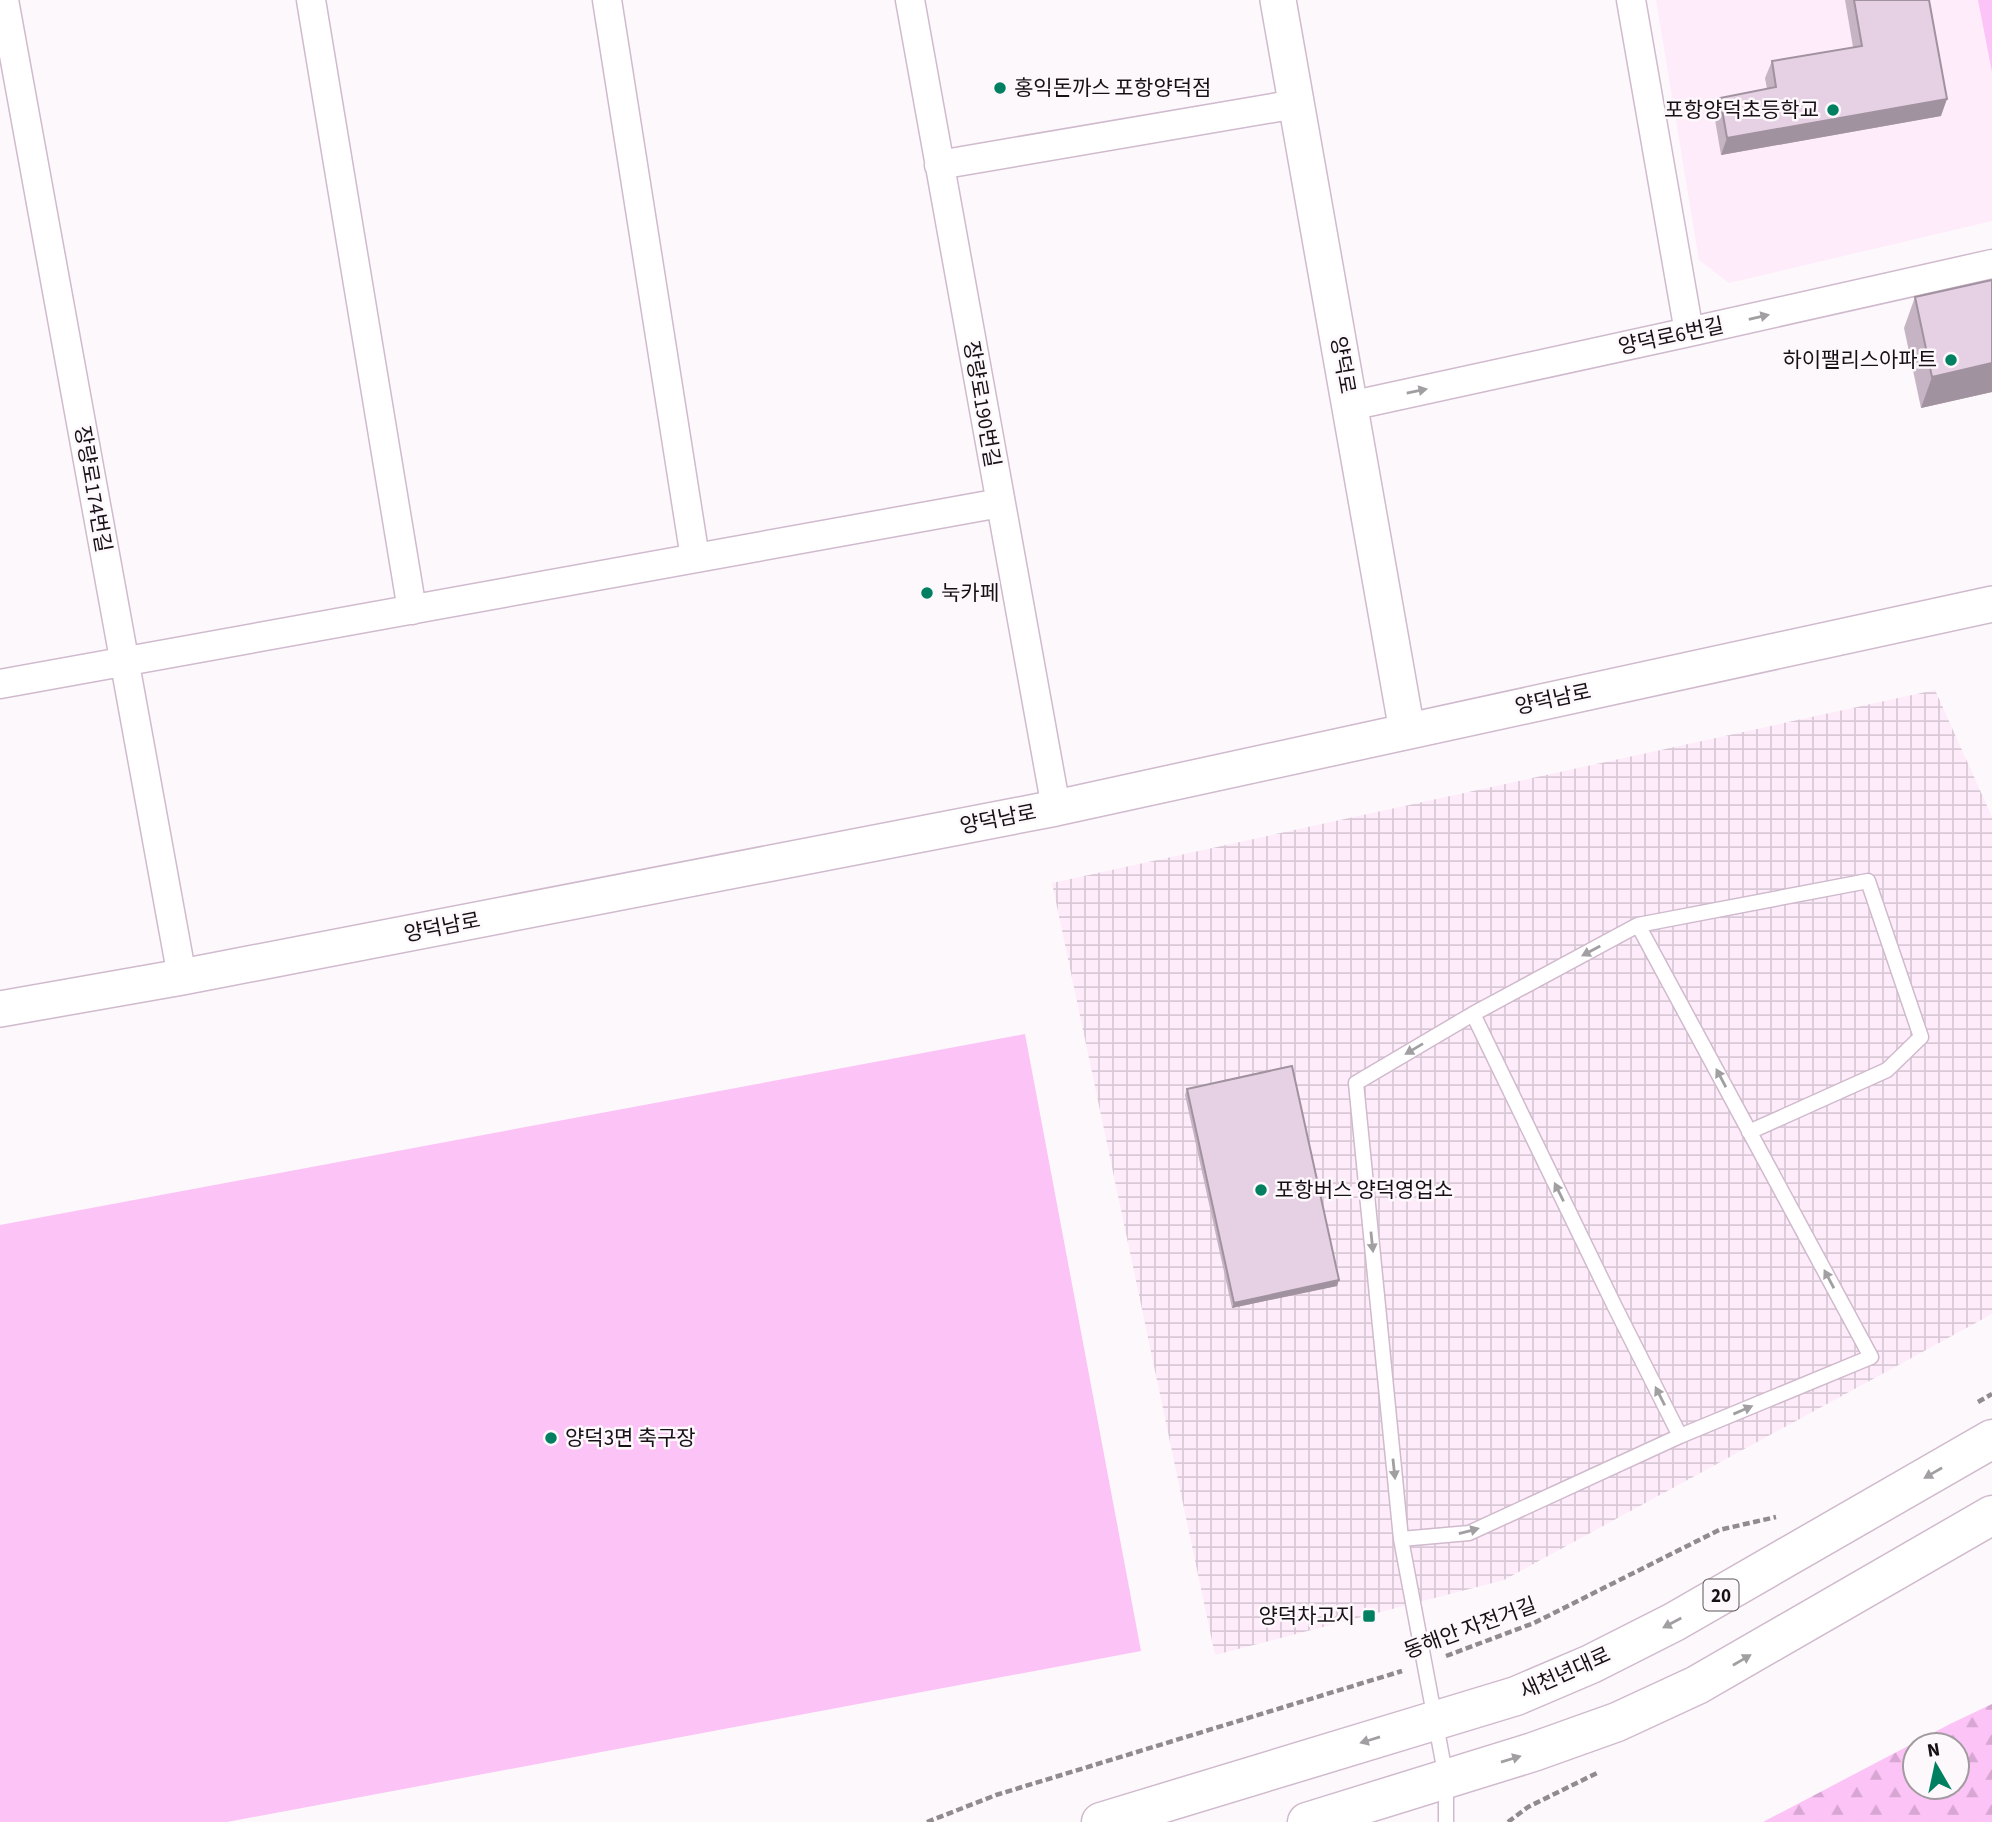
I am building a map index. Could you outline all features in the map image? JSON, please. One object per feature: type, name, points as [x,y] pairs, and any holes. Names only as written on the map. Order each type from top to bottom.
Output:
[{"type":"main road","name":"새천년대로","points":[[1101,1822],[1516,1696],[1591,1664],[1662,1628],[1992,1439]]},
{"type":"main road","points":[[1307,1822],[1533,1752],[1605,1726],[1697,1685],[1992,1515]]},
{"type":"street","name":"장량로174번길","points":[[4,0],[183,977]]},
{"type":"street","points":[[312,0],[412,610]]},
{"type":"street","points":[[607,0],[695,558]]},
{"type":"street","name":"장량로190번길","points":[[910,0],[1055,808]]},
{"type":"street","name":"양덕로","points":[[1278,0],[1407,730]]},
{"type":"street","points":[[1632,0],[1689,332]]},
{"type":"street","points":[[939,165],[1296,104]]},
{"type":"street","name":"양덕로6번길","points":[[1350,406],[1992,264]]},
{"type":"street","points":[[0,684],[1000,503]]},
{"type":"street","name":"양덕남로","points":[[0,1009],[183,977],[1055,808],[1992,604]]},
{"type":"lane","points":[[1446,1822],[1446,1778],[1401,1538],[1356,1083],[1473,1014],[1638,925],[1868,881],[1921,1037],[1887,1070],[1749,1132]]},
{"type":"lane","points":[[1401,1538],[1469,1533],[1680,1436],[1871,1357],[1638,925]]},
{"type":"lane","points":[[1473,1014],[1680,1436]]},
{"type":"path","points":[[1969,1407],[1992,1394]]},
{"type":"path","name":"동해안 자전거길","points":[[927,1822],[996,1795],[1425,1664],[1534,1623],[1718,1530],[1783,1515]]},
{"type":"shaded area","name":"포항양덕초등학교","points":[[1656,0],[1992,0],[1992,221],[1729,283],[1699,260]]},
{"type":"shaded area","points":[[1935,690],[1992,817],[1992,1314],[1504,1580],[1215,1655],[1052,883]]},
{"type":"green space","points":[[1978,0],[1992,0],[1992,72]]},
{"type":"green space","name":"양덕3면 축구장","points":[[1025,1034],[1141,1651],[227,1822],[0,1822],[0,1225]]},
{"type":"green space","points":[[1992,1704],[1992,1822],[1763,1822],[1901,1750],[1901,1801],[1971,1801],[1971,1731],[1937,1731]]},
{"type":"building","points":[[1854,0],[1929,0],[1947,99],[1727,138],[1720,98],[1776,87],[1772,61],[1862,46]]},
{"type":"building","points":[[1992,280],[1992,363],[1932,377],[1915,297]]},
{"type":"building","name":"포항버스 양덕영업소","points":[[1292,1066],[1339,1280],[1234,1303],[1187,1089]]},
{"type":"place","name":"홍익돈까스 포항양덕점","points":[[1000,88]]},
{"type":"place","name":"포항양덕초등학교","points":[[1833,110]]},
{"type":"place","name":"하이팰리스아파트","points":[[1951,360]]},
{"type":"place","name":"눅카페","points":[[927,593]]},
{"type":"place","name":"포항버스 양덕영업소","points":[[1261,1190]]},
{"type":"place","name":"양덕3면 축구장","points":[[551,1438]]},
{"type":"place","name":"양덕차고지","points":[[1369,1616]]}]
